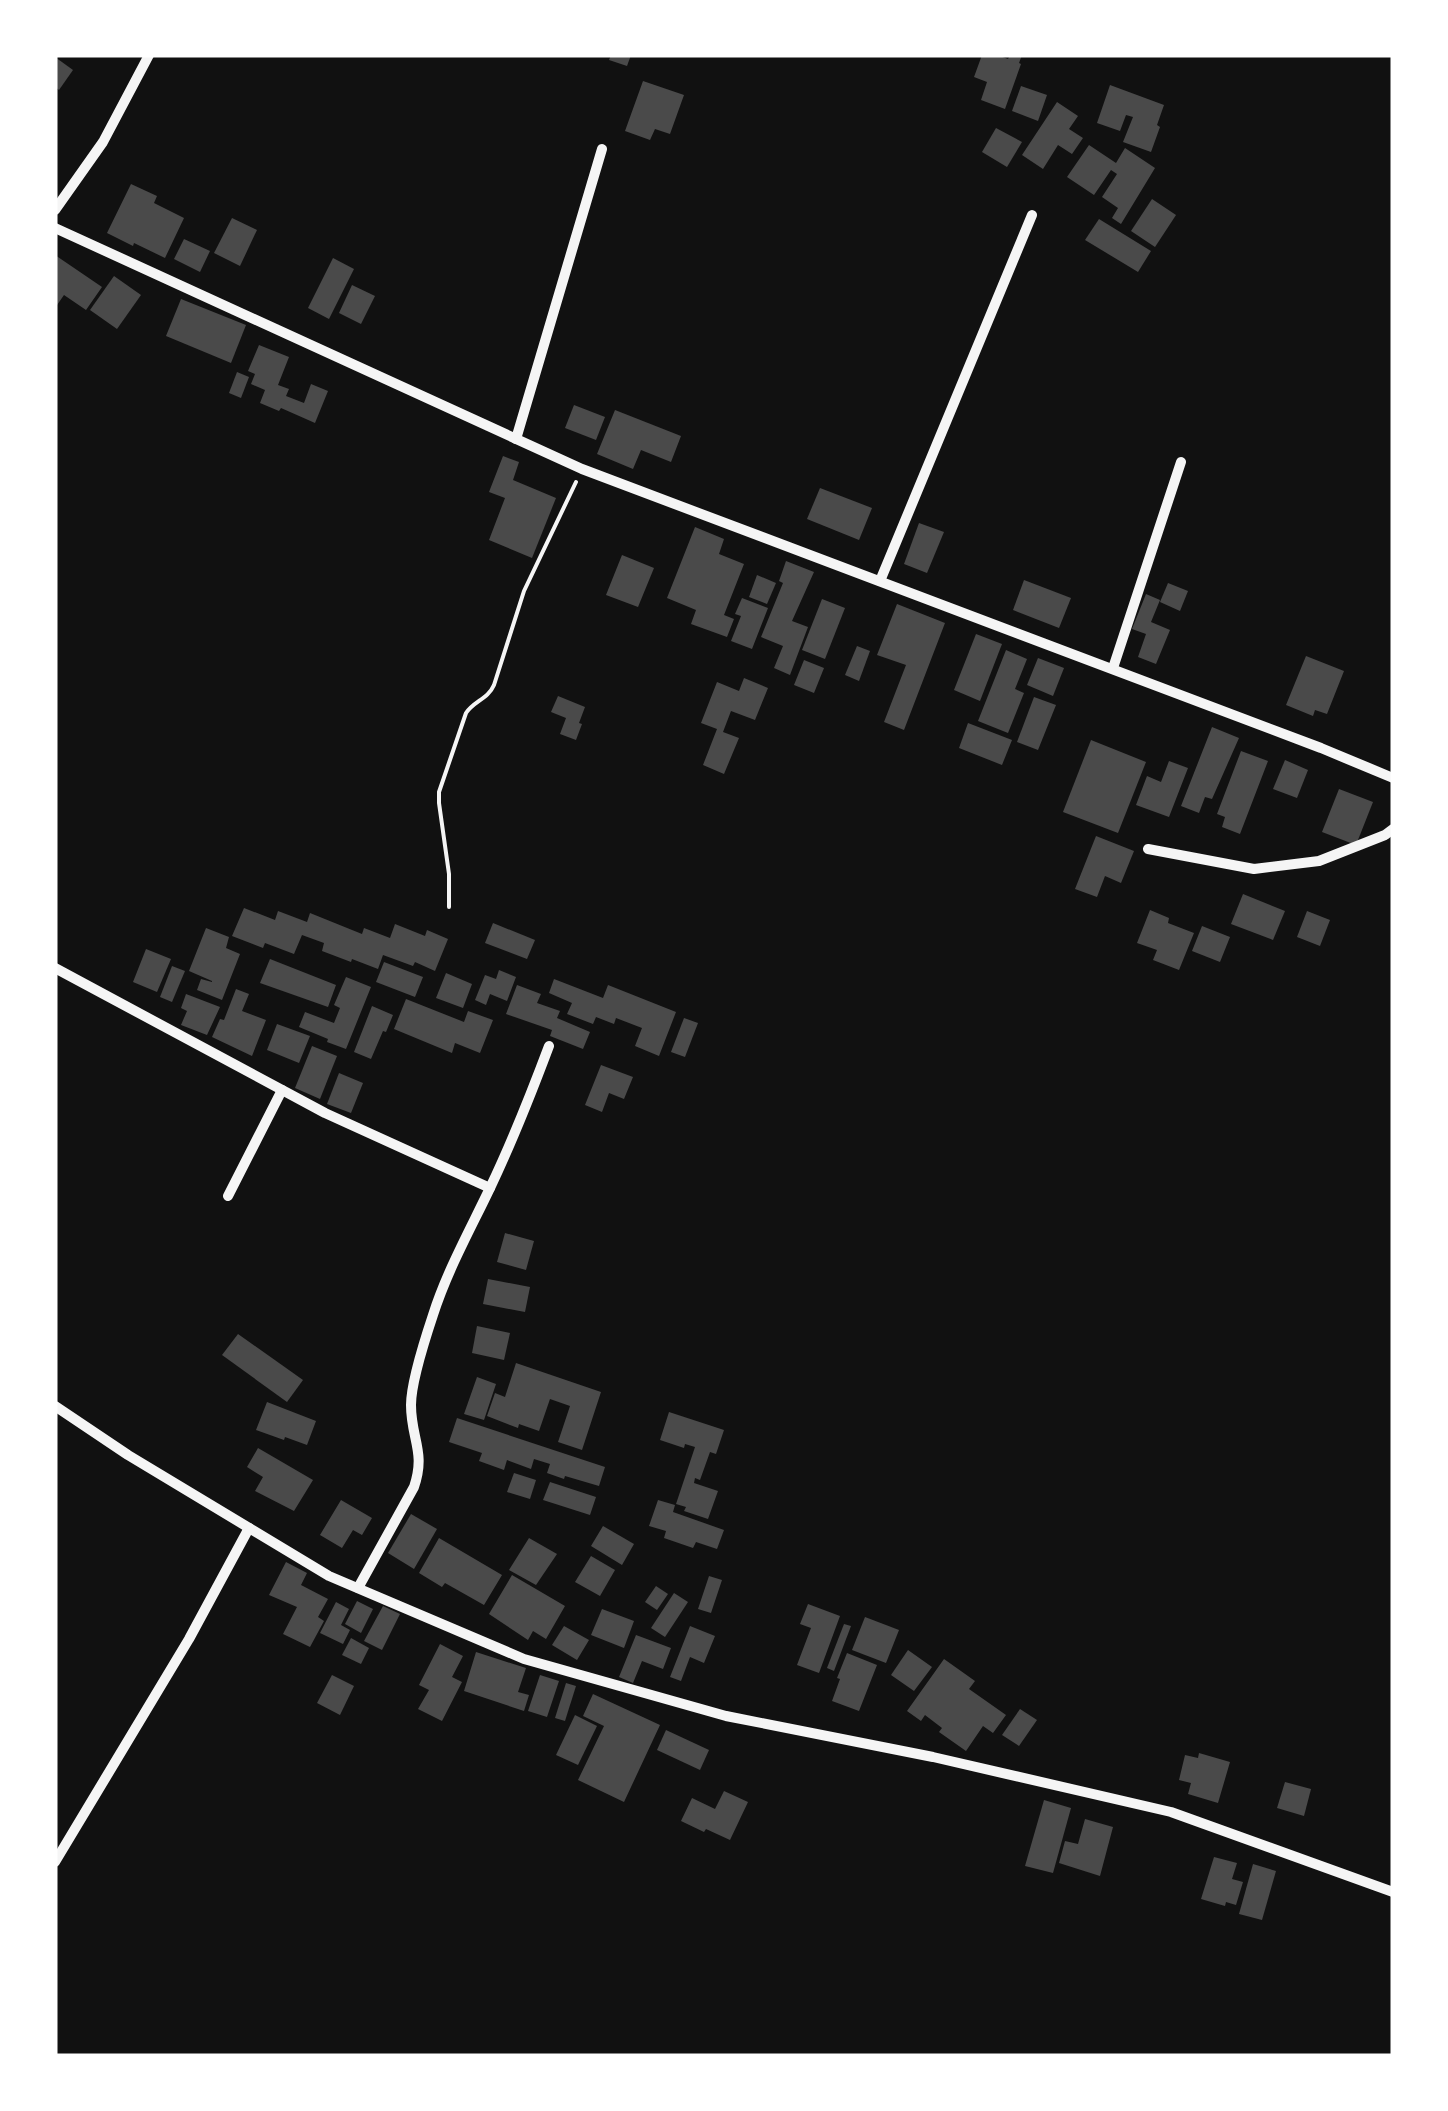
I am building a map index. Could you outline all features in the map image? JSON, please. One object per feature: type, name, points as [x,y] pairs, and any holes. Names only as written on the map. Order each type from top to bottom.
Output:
[{"type":"street","points":[[55,210],[103,142],[149,55]]},
{"type":"street","points":[[516,439],[602,149]]},
{"type":"street","points":[[880,581],[1032,215]]},
{"type":"street","points":[[55,228],[582,469],[1393,778]]},
{"type":"street","points":[[1112,668],[1182,462]]},
{"type":"street","points":[[1148,850],[1254,869],[1319,860],[1385,836],[1393,828]]},
{"type":"street","points":[[55,968],[324,1113],[490,1188]]},
{"type":"street","points":[[358,1588],[419,1473],[420,1454],[412,1429],[411,1399],[433,1313],[550,1046]]},
{"type":"street","points":[[228,1196],[282,1090]]},
{"type":"street","points":[[55,1406],[128,1455],[329,1576],[524,1659],[726,1716],[933,1757],[1171,1812],[1393,1892]]},
{"type":"street","points":[[55,1862],[249,1528]]},
{"type":"path","points":[[449,907],[449,874],[439,803],[442,784],[466,713],[491,692],[533,570],[582,469]]},
{"type":"building","points":[[611,55],[631,55],[627,66],[609,60]]},
{"type":"building","points":[[982,55],[1008,59],[1010,55],[1022,55],[1005,109],[981,100],[987,82],[974,77]]},
{"type":"building","points":[[55,57],[73,70],[59,90],[55,87]]},
{"type":"building","points":[[643,81],[684,95],[670,134],[655,129],[650,140],[625,131]]},
{"type":"building","points":[[1110,85],[1164,105],[1151,152],[1123,142],[1133,117],[1126,115],[1120,131],[1097,123]]},
{"type":"building","points":[[1021,86],[1047,95],[1038,121],[1012,111]]},
{"type":"building","points":[[1057,102],[1078,116],[1069,129],[1083,138],[1072,154],[1058,145],[1043,169],[1022,155]]},
{"type":"building","points":[[996,128],[1022,142],[1007,167],[982,152]]},
{"type":"building","points":[[1089,145],[1116,163],[1125,148],[1155,168],[1121,224],[1112,218],[1118,208],[1102,197],[1117,174],[1111,170],[1094,195],[1067,177]]},
{"type":"building","points":[[131,184],[157,196],[154,203],[184,218],[165,258],[107,233]]},
{"type":"building","points":[[1152,199],[1176,215],[1155,247],[1131,231]]},
{"type":"building","points":[[232,218],[257,230],[240,266],[214,253]]},
{"type":"building","points":[[1099,219],[1151,251],[1138,272],[1085,240]]},
{"type":"building","points":[[184,239],[210,251],[200,272],[174,259]]},
{"type":"building","points":[[55,255],[102,287],[86,310],[64,295],[55,308]]},
{"type":"building","points":[[333,258],[354,269],[329,319],[308,308]]},
{"type":"building","points":[[114,276],[141,295],[117,329],[90,310]]},
{"type":"building","points":[[352,285],[375,296],[361,324],[339,313]]},
{"type":"building","points":[[181,299],[246,325],[231,363],[166,336]]},
{"type":"building","points":[[259,345],[289,357],[278,385],[289,389],[286,396],[304,403],[311,384],[328,391],[315,423],[260,403],[265,390],[251,384],[255,374],[248,371]]},
{"type":"building","points":[[237,372],[249,377],[241,398],[229,393]]},
{"type":"building","points":[[574,405],[605,417],[596,440],[565,428]]},
{"type":"building","points":[[615,410],[681,436],[671,462],[641,450],[633,469],[597,454]]},
{"type":"building","points":[[503,456],[519,462],[513,480],[556,498],[532,558],[489,540],[505,498],[489,492]]},
{"type":"building","points":[[820,488],[872,508],[859,540],[807,519]]},
{"type":"building","points":[[919,523],[944,532],[927,573],[904,564]]},
{"type":"building","points":[[695,527],[724,539],[719,554],[744,564],[724,615],[734,619],[727,637],[691,624],[696,610],[667,598]]},
{"type":"building","points":[[622,555],[654,568],[638,607],[606,595]]},
{"type":"building","points":[[786,561],[814,572],[792,621],[808,627],[790,675],[774,668],[783,646],[761,637],[783,583],[779,581]]},
{"type":"building","points":[[757,575],[776,583],[767,604],[749,597]]},
{"type":"building","points":[[1024,580],[1071,598],[1059,628],[1013,610]]},
{"type":"building","points":[[1168,583],[1188,591],[1180,611],[1160,602]]},
{"type":"building","points":[[1146,594],[1160,600],[1151,622],[1170,630],[1156,664],[1138,657],[1146,634],[1132,629]]},
{"type":"building","points":[[742,598],[768,608],[752,649],[731,641],[741,616],[735,614]]},
{"type":"building","points":[[822,599],[845,608],[825,659],[802,650]]},
{"type":"building","points":[[897,604],[945,623],[904,730],[884,722],[906,665],[877,655]]},
{"type":"building","points":[[976,634],[1002,644],[980,701],[954,690]]},
{"type":"building","points":[[857,646],[870,651],[859,681],[845,675]]},
{"type":"building","points":[[1006,650],[1027,659],[1015,689],[1024,693],[1008,733],[978,721]]},
{"type":"building","points":[[1306,656],[1344,671],[1327,714],[1315,710],[1313,716],[1286,705]]},
{"type":"building","points":[[1038,658],[1064,668],[1053,696],[1027,685]]},
{"type":"building","points":[[804,660],[824,668],[814,693],[794,685]]},
{"type":"building","points":[[744,678],[768,688],[755,720],[731,711],[723,732],[739,738],[724,774],[703,765],[717,729],[701,723],[717,682],[739,691]]},
{"type":"building","points":[[558,696],[585,707],[576,740],[560,734],[566,718],[551,712]]},
{"type":"building","points":[[1034,697],[1056,705],[1038,750],[1017,742]]},
{"type":"building","points":[[968,723],[1012,740],[1002,765],[959,748]]},
{"type":"building","points":[[1212,727],[1239,738],[1212,799],[1205,797],[1199,813],[1181,806]]},
{"type":"building","points":[[1091,740],[1146,762],[1118,833],[1063,812]]},
{"type":"building","points":[[1241,751],[1268,761],[1240,834],[1222,827],[1225,817],[1217,814]]},
{"type":"building","points":[[1285,760],[1308,770],[1297,798],[1273,789]]},
{"type":"building","points":[[1169,761],[1188,768],[1169,817],[1136,805],[1147,776],[1161,782]]},
{"type":"building","points":[[1339,789],[1373,802],[1356,845],[1322,832]]},
{"type":"building","points":[[1096,836],[1134,851],[1121,883],[1105,876],[1097,897],[1075,889]]},
{"type":"building","points":[[1243,894],[1285,911],[1273,940],[1231,924]]},
{"type":"building","points":[[244,908],[275,920],[278,911],[307,922],[310,913],[362,934],[364,928],[390,938],[395,924],[425,936],[427,930],[448,939],[435,971],[383,955],[378,969],[322,951],[324,943],[302,935],[294,954],[232,936]]},
{"type":"building","points":[[1150,910],[1169,918],[1168,923],[1194,933],[1179,970],[1153,960],[1157,950],[1137,943]]},
{"type":"building","points":[[1307,911],[1330,920],[1320,946],[1297,937]]},
{"type":"building","points":[[493,923],[535,940],[527,959],[485,943]]},
{"type":"building","points":[[1202,926],[1230,937],[1220,962],[1192,951]]},
{"type":"building","points":[[206,928],[229,937],[226,948],[240,954],[222,1000],[197,990],[201,979],[212,981],[189,971]]},
{"type":"building","points":[[146,949],[171,959],[157,992],[133,982]]},
{"type":"building","points":[[270,959],[336,985],[328,1007],[260,983]]},
{"type":"building","points":[[384,962],[423,977],[415,997],[376,982]]},
{"type":"building","points":[[172,966],[185,971],[172,1002],[160,997]]},
{"type":"building","points":[[499,970],[516,977],[507,1001],[490,994],[486,1005],[475,1000],[485,975],[496,979]]},
{"type":"building","points":[[446,973],[472,984],[463,1008],[436,998]]},
{"type":"building","points":[[346,977],[371,987],[346,1049],[299,1027],[305,1012],[334,1023],[340,1008],[334,1005]]},
{"type":"building","points":[[554,979],[603,998],[608,985],[676,1012],[659,1056],[635,1046],[642,1028],[616,1018],[614,1024],[596,1017],[593,1024],[567,1014],[572,1003],[549,993]]},
{"type":"building","points":[[517,985],[541,994],[537,1003],[560,1011],[557,1018],[590,1032],[583,1049],[550,1036],[552,1030],[506,1014]]},
{"type":"building","points":[[236,989],[249,994],[242,1011],[266,1020],[252,1056],[212,1037],[220,1019],[224,1020]]},
{"type":"building","points":[[186,994],[220,1007],[207,1035],[181,1025],[187,1011],[181,1008]]},
{"type":"building","points":[[406,999],[464,1022],[468,1011],[493,1020],[480,1053],[455,1043],[452,1053],[394,1029]]},
{"type":"building","points":[[372,1006],[393,1015],[371,1059],[354,1052]]},
{"type":"building","points":[[684,1018],[698,1023],[685,1057],[671,1052]]},
{"type":"building","points":[[277,1024],[310,1036],[299,1063],[267,1050]]},
{"type":"building","points":[[312,1046],[337,1056],[320,1099],[295,1088]]},
{"type":"building","points":[[601,1065],[633,1077],[624,1099],[609,1093],[602,1112],[585,1105]]},
{"type":"building","points":[[339,1073],[363,1083],[351,1113],[327,1104]]},
{"type":"building","points":[[505,1233],[534,1241],[526,1270],[497,1262]]},
{"type":"building","points":[[488,1279],[530,1287],[525,1312],[483,1304]]},
{"type":"building","points":[[477,1326],[510,1333],[504,1360],[472,1353]]},
{"type":"building","points":[[238,1334],[303,1380],[287,1402],[222,1355]]},
{"type":"building","points":[[516,1363],[601,1392],[582,1450],[558,1442],[570,1406],[550,1399],[539,1431],[487,1416],[495,1393],[505,1397]]},
{"type":"building","points":[[477,1377],[496,1384],[484,1420],[464,1414]]},
{"type":"building","points":[[267,1402],[316,1421],[307,1445],[256,1430]]},
{"type":"building","points":[[669,1412],[724,1430],[716,1454],[710,1452],[700,1480],[695,1478],[694,1483],[718,1491],[708,1519],[676,1504],[695,1447],[685,1444],[684,1448],[660,1440]]},
{"type":"building","points":[[457,1418],[605,1467],[599,1486],[547,1473],[550,1464],[534,1459],[531,1469],[507,1460],[504,1470],[479,1461],[482,1453],[449,1442]]},
{"type":"building","points":[[258,1448],[313,1480],[294,1511],[255,1491],[263,1477],[247,1467]]},
{"type":"building","points":[[514,1473],[536,1480],[530,1499],[507,1492]]},
{"type":"building","points":[[550,1482],[596,1497],[590,1515],[543,1500]]},
{"type":"building","points":[[341,1500],[372,1518],[362,1535],[353,1530],[342,1548],[320,1535]]},
{"type":"building","points":[[658,1500],[675,1505],[673,1512],[724,1530],[717,1549],[696,1542],[693,1548],[664,1538],[666,1531],[649,1526]]},
{"type":"building","points":[[411,1514],[437,1529],[414,1569],[388,1553]]},
{"type":"building","points":[[603,1526],[634,1544],[622,1565],[591,1546]]},
{"type":"building","points":[[439,1538],[502,1575],[484,1605],[419,1573]]},
{"type":"building","points":[[529,1538],[557,1554],[536,1585],[509,1570]]},
{"type":"building","points":[[591,1556],[615,1570],[600,1596],[575,1582]]},
{"type":"building","points":[[286,1562],[307,1573],[301,1585],[328,1599],[318,1617],[324,1621],[310,1647],[283,1634],[297,1607],[269,1595]]},
{"type":"building","points":[[512,1575],[565,1606],[546,1639],[533,1631],[528,1640],[489,1614]]},
{"type":"building","points":[[709,1576],[722,1580],[711,1613],[698,1609]]},
{"type":"building","points":[[656,1586],[668,1594],[657,1610],[645,1602]]},
{"type":"building","points":[[674,1593],[688,1602],[665,1637],[651,1628]]},
{"type":"building","points":[[357,1601],[373,1609],[361,1633],[345,1624]]},
{"type":"building","points":[[336,1602],[349,1609],[341,1625],[350,1630],[343,1644],[320,1633]]},
{"type":"building","points":[[808,1604],[840,1616],[819,1673],[797,1665],[811,1628],[800,1624]]},
{"type":"building","points":[[383,1606],[400,1614],[382,1650],[364,1641]]},
{"type":"building","points":[[602,1609],[634,1621],[624,1648],[591,1635]]},
{"type":"building","points":[[865,1617],[899,1630],[886,1663],[852,1650]]},
{"type":"building","points":[[844,1624],[851,1626],[834,1671],[827,1668]]},
{"type":"building","points":[[564,1626],[589,1640],[577,1660],[552,1645]]},
{"type":"building","points":[[690,1626],[715,1636],[704,1663],[690,1657],[681,1681],[670,1677]]},
{"type":"building","points":[[636,1635],[671,1648],[663,1669],[642,1661],[633,1683],[619,1677]]},
{"type":"building","points":[[351,1638],[369,1648],[361,1664],[342,1655]]},
{"type":"building","points":[[440,1644],[463,1656],[452,1677],[462,1682],[442,1721],[418,1709],[429,1690],[419,1685]]},
{"type":"building","points":[[908,1650],[932,1667],[914,1691],[891,1675]]},
{"type":"building","points":[[476,1652],[526,1668],[518,1692],[529,1695],[524,1711],[464,1691]]},
{"type":"building","points":[[847,1653],[877,1665],[859,1711],[832,1701]]},
{"type":"building","points":[[944,1659],[975,1681],[969,1689],[1006,1715],[993,1733],[983,1726],[966,1751],[939,1732],[942,1728],[925,1715],[921,1721],[907,1711]]},
{"type":"building","points":[[332,1675],[354,1686],[340,1715],[317,1703]]},
{"type":"building","points":[[540,1675],[559,1681],[547,1717],[528,1711]]},
{"type":"building","points":[[566,1683],[576,1686],[565,1721],[555,1718]]},
{"type":"building","points":[[593,1694],[660,1725],[624,1802],[578,1780],[604,1726],[583,1716]]},
{"type":"building","points":[[1020,1709],[1037,1720],[1019,1746],[1002,1735]]},
{"type":"building","points":[[575,1715],[597,1726],[578,1765],[556,1755]]},
{"type":"building","points":[[666,1730],[709,1750],[700,1770],[657,1750]]},
{"type":"building","points":[[1199,1753],[1230,1762],[1218,1803],[1188,1794],[1191,1783],[1179,1780],[1185,1755],[1198,1758]]},
{"type":"building","points":[[1285,1782],[1311,1789],[1304,1816],[1277,1808]]},
{"type":"building","points":[[724,1791],[748,1802],[730,1840],[681,1821],[692,1798],[715,1809]]},
{"type":"building","points":[[1044,1800],[1071,1808],[1053,1873],[1025,1866]]},
{"type":"building","points":[[1085,1819],[1113,1827],[1100,1876],[1059,1863],[1065,1841],[1078,1844]]},
{"type":"building","points":[[1214,1857],[1237,1863],[1232,1879],[1243,1882],[1236,1905],[1201,1899]]},
{"type":"building","points":[[1253,1864],[1276,1871],[1262,1920],[1239,1914]]}]
